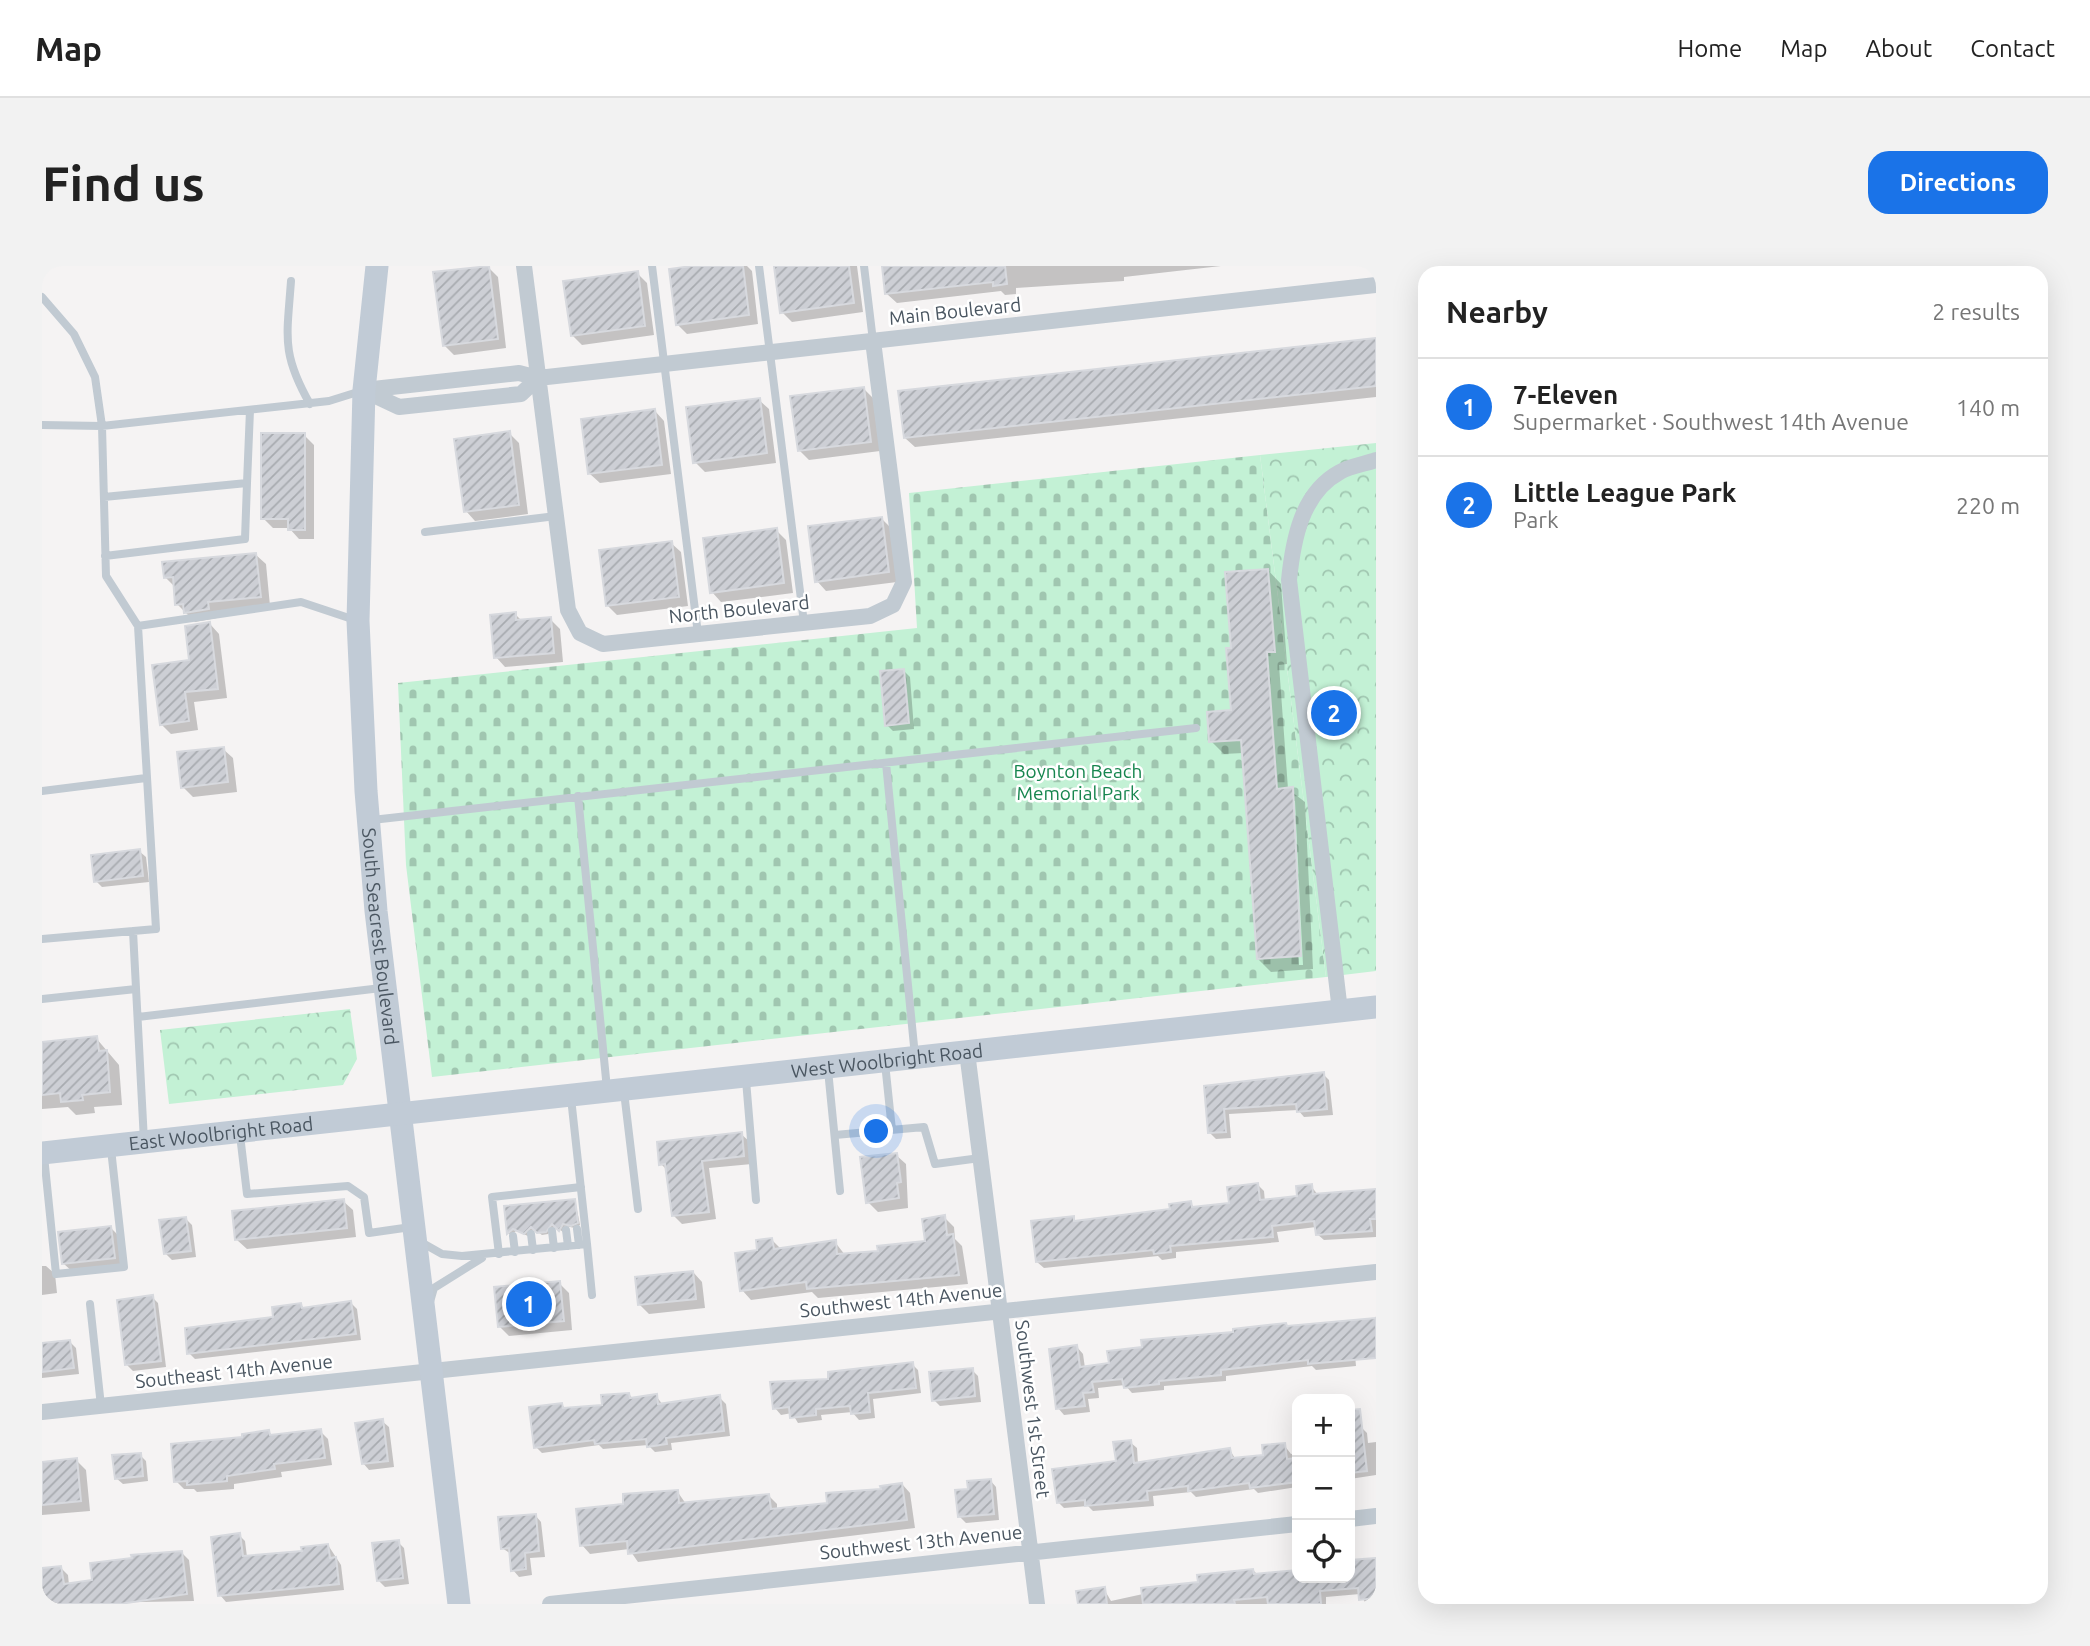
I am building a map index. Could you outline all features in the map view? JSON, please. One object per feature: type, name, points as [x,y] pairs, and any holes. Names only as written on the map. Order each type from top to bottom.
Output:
[{"type":"street","name":"South Seacrest Boulevard","points":[[377,266],[364,390],[358,621],[369,820],[385,988],[459,1604]]},
{"type":"street","name":"North Boulevard","points":[[524,266],[568,610],[580,633],[603,644],[882,613],[893,605],[904,582],[873,341]]},
{"type":"street","name":"Main Boulevard","points":[[364,390],[399,407],[521,394],[538,379],[1376,285]]},
{"type":"street","points":[[1340,1011],[1289,580],[1294,537],[1314,496],[1339,472],[1376,460]]},
{"type":"street","name":"West Woolbright Road","points":[[400,1113],[1376,1007]]},
{"type":"street","name":"Southwest 1st Street","points":[[967,1052],[1037,1604]]},
{"type":"street","name":"East Woolbright Road","points":[[43,1153],[400,1113]]},
{"type":"street","name":"Southwest 14th Avenue","points":[[431,1372],[1376,1272]]},
{"type":"street","name":"Southeast 14th Avenue","points":[[42,1412],[431,1372]]},
{"type":"street","points":[[1355,1519],[1376,1517]]},
{"type":"street","name":"Southwest 13th Avenue","points":[[550,1604],[1292,1525]]},
{"type":"lane","points":[[652,266],[698,634]]},
{"type":"lane","points":[[759,266],[804,623]]},
{"type":"lane","points":[[864,266],[873,341]]},
{"type":"lane","points":[[291,281],[287,344],[290,363],[310,404]]},
{"type":"lane","points":[[42,297],[74,334],[95,377],[102,426],[106,576],[138,626],[156,929],[42,939]]},
{"type":"lane","points":[[42,425],[102,426],[310,404],[364,390]]},
{"type":"lane","points":[[105,556],[246,539],[250,410]]},
{"type":"lane","points":[[104,497],[247,483]]},
{"type":"lane","points":[[425,532],[556,516]]},
{"type":"lane","points":[[138,626],[301,602],[358,621]]},
{"type":"lane","points":[[369,820],[1196,728]]},
{"type":"lane","points":[[886,763],[915,1058]]},
{"type":"lane","points":[[42,791],[146,779]]},
{"type":"lane","points":[[578,796],[616,1090],[638,1209]]},
{"type":"lane","points":[[133,931],[144,1142]]},
{"type":"lane","points":[[138,1017],[385,988]]},
{"type":"lane","points":[[42,999],[136,989]]},
{"type":"lane","points":[[885,1061],[892,1130]]},
{"type":"lane","points":[[828,1067],[841,1191]]},
{"type":"lane","points":[[746,1077],[756,1200]]},
{"type":"lane","points":[[571,1095],[583,1245],[592,1295]]},
{"type":"lane","points":[[835,1135],[924,1128],[935,1164],[980,1158]]},
{"type":"lane","points":[[240,1132],[247,1194],[348,1185],[364,1197],[369,1233],[414,1232],[423,1245],[442,1254],[486,1256],[583,1245]]},
{"type":"lane","points":[[43,1153],[56,1274],[124,1267],[111,1145]]},
{"type":"lane","points":[[499,1254],[492,1197],[577,1187]]},
{"type":"lane","points":[[574,1199],[577,1187]]},
{"type":"lane","points":[[562,1189],[562,1200]]},
{"type":"lane","points":[[548,1191],[548,1202]]},
{"type":"lane","points":[[527,1193],[528,1204]]},
{"type":"lane","points":[[509,1195],[511,1205]]},
{"type":"lane","points":[[577,1229],[583,1245]]},
{"type":"lane","points":[[566,1230],[568,1246]]},
{"type":"lane","points":[[552,1231],[554,1248]]},
{"type":"lane","points":[[531,1234],[533,1250]]},
{"type":"lane","points":[[513,1236],[515,1252]]},
{"type":"lane","points":[[425,1325],[434,1288],[460,1269],[486,1256]]},
{"type":"lane","points":[[90,1304],[101,1406]]},
{"type":"green space","points":[[1376,443],[1376,971],[1326,977],[1260,455]]},
{"type":"green space","name":"Boynton Beach Memorial Park","points":[[1260,455],[1326,977],[432,1077],[406,865],[398,683],[917,628],[909,493]]},
{"type":"green space","points":[[350,1009],[357,1059],[343,1085],[169,1104],[160,1030]]},
{"type":"building","points":[[489,266],[498,339],[443,346],[433,272]]},
{"type":"building","points":[[743,266],[749,315],[676,325],[669,269]]},
{"type":"building","points":[[774,266],[849,266],[854,303],[780,313]]},
{"type":"building","points":[[882,266],[1005,266],[1007,284],[993,286],[993,282],[885,294]]},
{"type":"building","points":[[638,271],[645,326],[571,336],[563,281]]},
{"type":"building","points":[[1376,338],[1376,386],[904,438],[898,391]]},
{"type":"building","points":[[864,387],[871,442],[798,451],[790,396]]},
{"type":"building","points":[[760,398],[767,453],[693,463],[686,407]]},
{"type":"building","points":[[655,409],[662,465],[588,474],[581,419]]},
{"type":"building","points":[[510,431],[519,505],[464,512],[454,439]]},
{"type":"building","points":[[261,433],[305,433],[305,530],[288,530],[288,519],[261,519]]},
{"type":"building","points":[[882,517],[889,572],[815,582],[808,526]]},
{"type":"building","points":[[777,528],[784,583],[710,593],[703,538]]},
{"type":"building","points":[[672,541],[679,597],[606,606],[599,550]]},
{"type":"building","points":[[256,553],[261,597],[208,602],[209,609],[184,613],[183,604],[175,605],[173,577],[164,578],[162,562]]},
{"type":"building","points":[[1268,569],[1275,652],[1267,652],[1277,789],[1293,787],[1301,956],[1257,959],[1241,740],[1209,742],[1207,712],[1231,710],[1226,648],[1231,648],[1225,572]]},
{"type":"building","points":[[516,612],[516,620],[551,617],[554,653],[494,658],[490,615]]},
{"type":"building","points":[[210,622],[218,689],[185,692],[189,721],[160,725],[152,665],[189,660],[185,626]]},
{"type":"building","points":[[904,669],[909,723],[885,726],[880,671]]},
{"type":"building","points":[[224,747],[228,782],[181,788],[177,752]]},
{"type":"building","points":[[140,849],[143,876],[94,882],[91,855]]},
{"type":"building","points":[[97,1036],[99,1051],[107,1050],[110,1092],[82,1095],[83,1100],[61,1102],[60,1093],[42,1095],[42,1042]]},
{"type":"building","points":[[1324,1072],[1327,1109],[1297,1112],[1296,1104],[1224,1109],[1226,1132],[1208,1133],[1204,1086]]},
{"type":"building","points":[[742,1132],[744,1156],[702,1161],[709,1212],[672,1216],[665,1164],[659,1165],[657,1142]]},
{"type":"building","points":[[897,1153],[901,1182],[897,1183],[899,1198],[866,1203],[860,1157]]},
{"type":"building","points":[[1258,1183],[1260,1200],[1297,1196],[1296,1186],[1312,1184],[1313,1194],[1376,1189],[1376,1219],[1370,1219],[1372,1231],[1316,1235],[1314,1221],[1272,1226],[1273,1237],[1170,1246],[1171,1252],[1154,1254],[1153,1250],[1036,1262],[1031,1221],[1074,1216],[1074,1221],[1170,1209],[1169,1204],[1191,1201],[1192,1207],[1229,1203],[1227,1187]]},
{"type":"building","points":[[344,1199],[347,1228],[235,1240],[232,1211]]},
{"type":"building","points":[[575,1199],[578,1223],[571,1226],[563,1224],[559,1231],[552,1224],[546,1232],[537,1233],[531,1227],[524,1234],[513,1229],[507,1234],[504,1206]]},
{"type":"building","points":[[945,1215],[947,1235],[953,1234],[959,1275],[807,1289],[806,1282],[740,1291],[735,1253],[757,1250],[756,1240],[772,1238],[774,1249],[836,1240],[837,1254],[878,1251],[877,1246],[925,1241],[922,1219]]},
{"type":"building","points":[[186,1217],[191,1251],[164,1254],[159,1220]]},
{"type":"building","points":[[111,1226],[115,1258],[62,1264],[58,1232]]},
{"type":"building","points":[[693,1271],[696,1299],[638,1305],[635,1277]]},
{"type":"building","points":[[560,1281],[564,1321],[498,1327],[494,1287]]},
{"type":"building","points":[[153,1295],[161,1361],[125,1365],[117,1300]]},
{"type":"building","points":[[351,1301],[356,1334],[187,1354],[185,1328],[273,1317],[272,1307],[301,1303],[302,1308]]},
{"type":"building","points":[[1376,1318],[1376,1358],[1308,1364],[1308,1360],[1221,1370],[1221,1375],[1159,1381],[1159,1384],[1124,1388],[1122,1379],[1092,1382],[1094,1392],[1083,1393],[1085,1406],[1056,1409],[1049,1349],[1077,1345],[1080,1367],[1109,1363],[1107,1351],[1142,1347],[1141,1340],[1233,1332],[1233,1329],[1286,1323],[1287,1326]]},
{"type":"building","points":[[70,1340],[74,1368],[42,1372],[42,1343]]},
{"type":"building","points":[[913,1362],[916,1388],[868,1393],[870,1412],[851,1414],[850,1406],[816,1409],[816,1415],[790,1418],[789,1407],[773,1409],[770,1382],[828,1379],[828,1372]]},
{"type":"building","points":[[973,1368],[975,1396],[932,1401],[929,1372]]},
{"type":"building","points":[[629,1393],[630,1398],[657,1394],[658,1404],[720,1395],[724,1431],[666,1438],[667,1444],[647,1447],[646,1439],[595,1444],[594,1440],[534,1448],[529,1407],[562,1403],[563,1408],[602,1405],[601,1395]]},
{"type":"building","points":[[1360,1409],[1367,1471],[1355,1472],[1355,1457],[1355,1410]]},
{"type":"building","points":[[383,1419],[388,1461],[362,1464],[355,1423]]},
{"type":"building","points":[[321,1429],[325,1458],[274,1464],[275,1469],[227,1476],[227,1481],[187,1485],[187,1481],[174,1482],[171,1444],[242,1437],[242,1434],[269,1430],[270,1435]]},
{"type":"building","points":[[1131,1440],[1134,1463],[1230,1448],[1232,1458],[1263,1455],[1262,1445],[1285,1443],[1287,1459],[1292,1458],[1292,1483],[1250,1488],[1249,1483],[1188,1491],[1188,1486],[1147,1491],[1148,1500],[1085,1506],[1085,1500],[1057,1503],[1052,1469],[1116,1461],[1113,1442]]},
{"type":"building","points":[[141,1453],[143,1476],[115,1479],[112,1455]]},
{"type":"building","points":[[77,1458],[81,1501],[42,1505],[42,1462]]},
{"type":"building","points":[[991,1479],[994,1514],[958,1517],[955,1490],[968,1489],[967,1481]]},
{"type":"building","points":[[902,1483],[907,1520],[628,1554],[627,1541],[580,1546],[576,1509],[623,1504],[623,1494],[678,1490],[679,1503],[769,1494],[771,1509],[827,1503],[826,1493],[881,1489],[880,1486]]},
{"type":"building","points":[[536,1514],[539,1551],[525,1553],[526,1569],[511,1571],[509,1548],[501,1549],[498,1517]]},
{"type":"building","points":[[240,1533],[243,1556],[302,1551],[301,1547],[328,1544],[330,1558],[336,1557],[339,1584],[218,1596],[211,1537]]},
{"type":"building","points":[[399,1540],[403,1578],[377,1581],[372,1543]]},
{"type":"building","points":[[182,1551],[187,1594],[120,1604],[42,1604],[42,1568],[61,1566],[64,1584],[92,1580],[90,1563],[132,1558],[131,1555]]},
{"type":"building","points":[[1376,1558],[1376,1598],[1359,1600],[1358,1588],[1320,1591],[1321,1604],[1268,1604],[1267,1597],[1234,1600],[1235,1604],[1143,1604],[1141,1588],[1198,1582],[1197,1575],[1253,1569],[1254,1574],[1292,1570],[1292,1583],[1355,1583],[1355,1560]]},
{"type":"building","points":[[1105,1587],[1107,1604],[1078,1604],[1076,1591]]},
{"type":"place","name":"Little League Park","points":[[1334,713]]},
{"type":"place","name":"7-Eleven","points":[[529,1304]]}]
